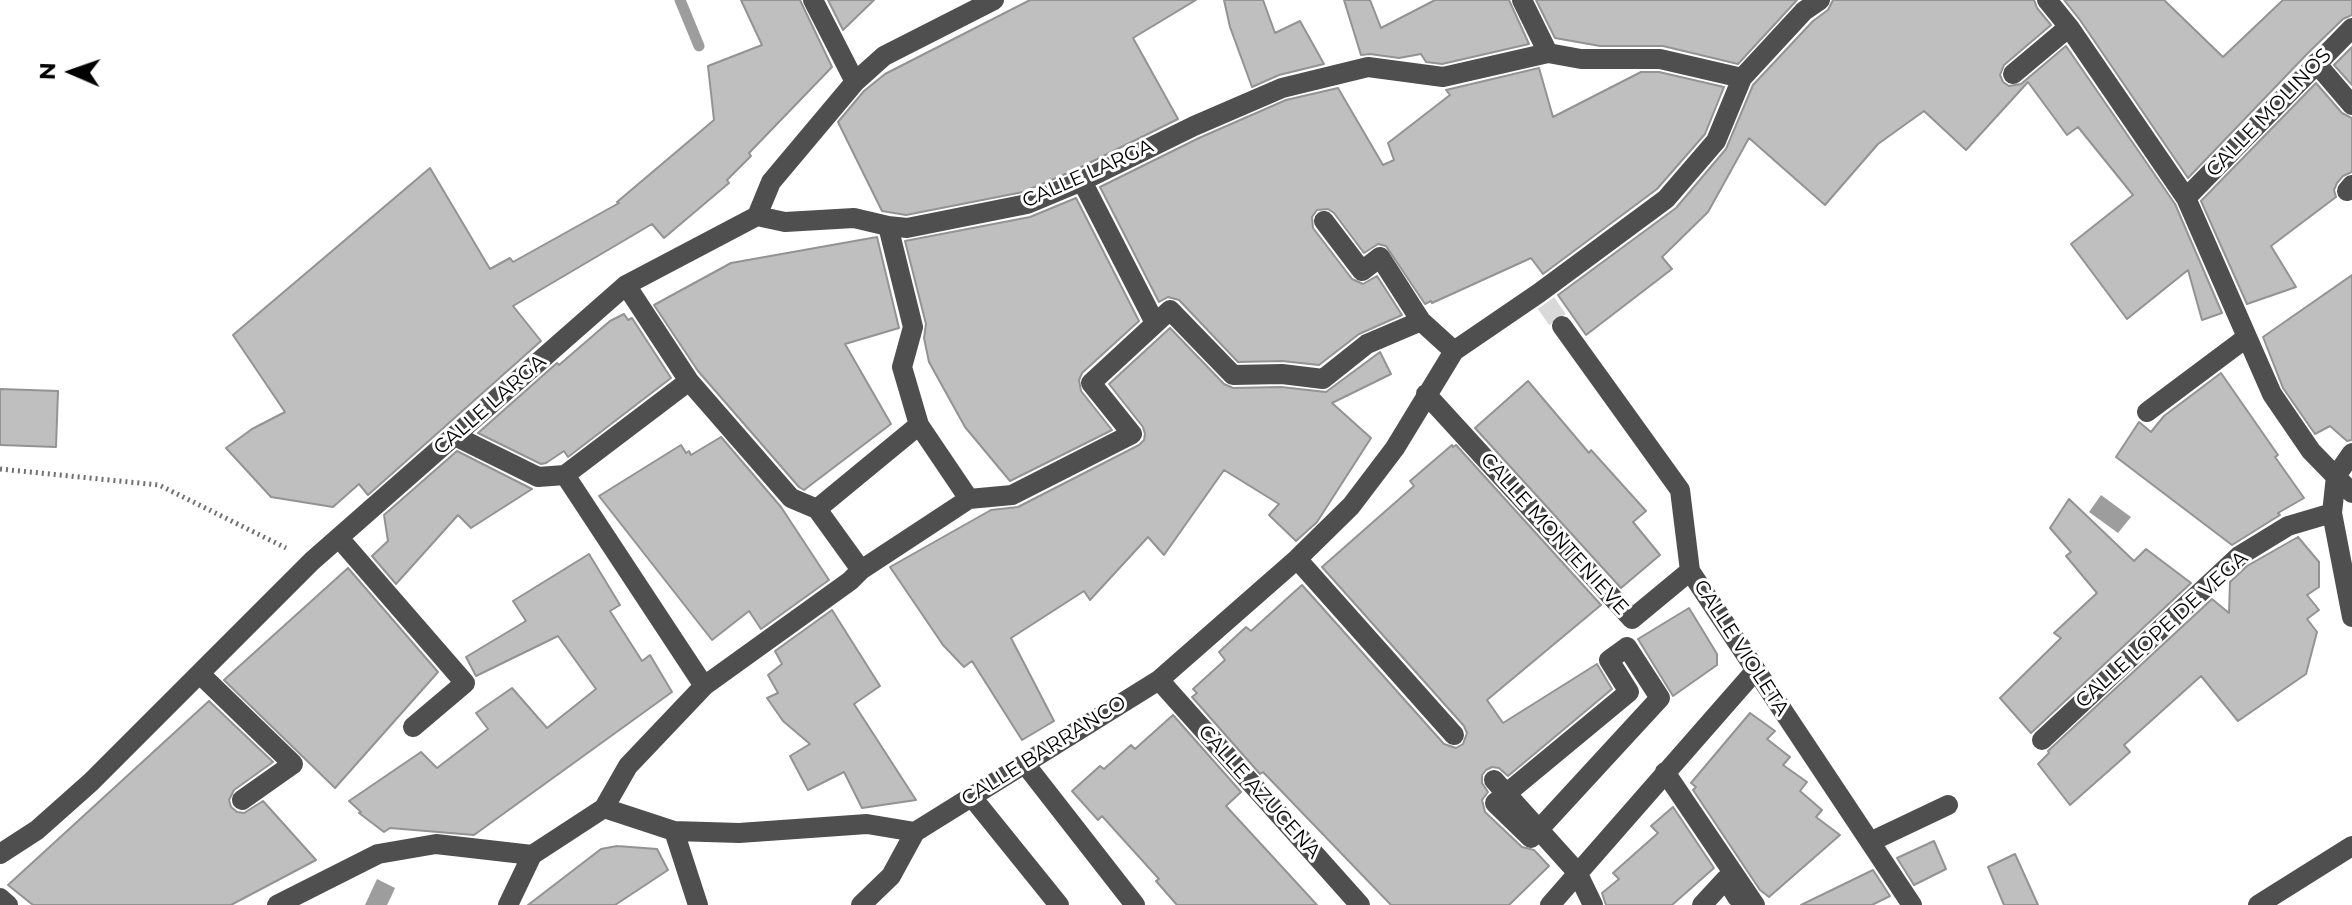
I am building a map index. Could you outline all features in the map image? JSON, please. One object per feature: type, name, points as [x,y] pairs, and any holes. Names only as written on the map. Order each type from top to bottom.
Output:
[{"type":"street","points":[[813,0],[855,82]]},
{"type":"street","points":[[1522,0],[1548,53]]},
{"type":"street","points":[[1324,221],[1362,271],[1380,257],[1421,321],[1454,351],[1519,307],[1543,298],[1666,199],[1716,141],[1742,78],[1804,11],[1820,0]]},
{"type":"street","points":[[2047,0],[2069,27],[2186,198],[2272,394],[2311,451],[2352,493]]},
{"type":"street","points":[[757,216],[771,182],[855,82],[884,56],[989,1]]},
{"type":"street","points":[[2013,74],[2069,27]]},
{"type":"street","name":"CALLE MOLINOS","points":[[2186,198],[2352,28]]},
{"type":"street","name":"CALLE LARGA","points":[[0,854],[37,830],[91,782],[312,561],[626,285],[757,216],[785,222],[854,218],[907,228],[1027,204],[1282,88],[1368,67],[1443,77],[1548,53],[1581,59],[1660,59],[1742,78]]},
{"type":"street","points":[[2316,63],[2352,105]]},
{"type":"street","points":[[1082,181],[1155,323]]},
{"type":"street","points":[[888,226],[913,327],[902,367],[919,425],[969,499]]},
{"type":"street","points":[[626,285],[689,381],[791,498],[817,509],[861,570]]},
{"type":"street","points":[[508,905],[532,855],[604,808],[628,766],[704,686],[861,570],[969,499],[1012,495],[1132,434],[1091,383],[1170,310],[1233,375],[1282,374],[1323,379],[1367,344],[1421,321]]},
{"type":"street","name":"CALLE VIOLETA","points":[[1564,330],[1680,490],[1690,571],[1912,905]]},
{"type":"street","points":[[2147,412],[2246,338]]},
{"type":"street","name":"CALLE BARRANCO","points":[[915,832],[1159,680],[1297,559],[1351,506],[1395,448],[1454,351]]},
{"type":"street","points":[[455,436],[538,477],[565,475],[689,381]]},
{"type":"street","name":"CALLE MONTENIEVE","points":[[1426,394],[1632,619],[1690,571]]},
{"type":"street","points":[[817,509],[919,425]]},
{"type":"street","points":[[2352,453],[2336,476],[2332,513],[2352,617]]},
{"type":"street","points":[[565,475],[704,686]]},
{"type":"street","name":"CALLE LOPE DE VEGA","points":[[2042,740],[2239,556],[2288,526],[2332,513]]},
{"type":"street","points":[[339,538],[465,683],[413,727]]},
{"type":"street","points":[[1297,559],[1454,735]]},
{"type":"street","points":[[1540,830],[1660,698],[1627,647],[1609,660],[1629,692],[1500,787],[1577,872],[1593,905]]},
{"type":"street","points":[[1550,905],[1755,671]]},
{"type":"street","points":[[200,674],[293,764],[242,800]]},
{"type":"street","name":"CALLE AZUCENA","points":[[1159,680],[1360,905]]},
{"type":"street","points":[[1025,764],[1135,905]]},
{"type":"street","points":[[1665,772],[1755,905]]},
{"type":"street","points":[[971,796],[1059,905]]},
{"type":"street","points":[[1870,842],[1948,805]]},
{"type":"street","points":[[604,808],[674,831],[739,833],[867,824],[915,832],[891,876],[861,905]]},
{"type":"street","points":[[674,831],[698,905]]},
{"type":"street","points":[[277,905],[378,854],[436,844],[532,855]]},
{"type":"street","points":[[2258,905],[2352,846]]},
{"type":"street","points":[[1702,905],[1726,879],[1742,905]]},
{"type":"street","points":[[0,898],[8,905]]},
{"type":"path","points":[[0,469],[159,485],[312,561]]},
{"type":"shaded area","points":[[2101,495],[2131,517],[2118,533],[2089,512]]},
{"type":"shaded area","points":[[377,879],[395,888],[391,897],[387,905],[365,905]]},
{"type":"building","points":[[741,0],[800,0],[832,67],[749,153],[751,156],[727,180],[729,183],[664,238],[652,224],[513,306],[541,341],[368,495],[359,484],[333,507],[271,497],[226,448],[252,429],[285,412],[233,335],[430,168],[490,269],[510,258],[513,262],[619,203],[714,120],[708,66],[762,45]]},
{"type":"building","points":[[828,0],[874,0],[843,30]]},
{"type":"building","points":[[1030,0],[1196,0],[1133,38],[1178,119],[1023,192],[906,215],[882,211],[838,122],[864,91],[885,74]]},
{"type":"building","points":[[1224,0],[1263,0],[1275,33],[1300,21],[1324,64],[1279,75],[1252,87],[1230,27]]},
{"type":"building","points":[[1344,0],[1370,0],[1381,28],[1435,0],[1509,0],[1529,44],[1442,64],[1426,62],[1421,54],[1399,58],[1361,55]]},
{"type":"building","points":[[1536,0],[1797,0],[1738,64],[1663,46],[1600,46],[1555,38]]},
{"type":"building","points":[[1833,0],[2034,0],[2051,25],[2004,65],[2000,75],[2003,82],[2009,86],[2021,84],[2066,46],[2175,204],[2222,313],[2202,320],[2188,270],[2127,319],[2071,244],[2133,195],[2078,127],[2067,135],[2028,82],[1966,150],[1924,111],[1878,144],[1825,205],[1749,138],[1708,212],[1662,257],[1672,269],[1586,335],[1558,295],[1676,208],[1726,149],[1753,85],[1813,21],[1828,10]]},
{"type":"building","points":[[2064,0],[2164,0],[2223,57],[2283,0],[2352,0],[2352,15],[2343,19],[2307,54],[2188,178]]},
{"type":"building","points":[[2352,47],[2352,85],[2334,65]]},
{"type":"building","points":[[1539,68],[1553,117],[1641,72],[1659,72],[1724,87],[1705,134],[1657,189],[1543,274],[1531,258],[1425,304],[1386,246],[1378,244],[1364,253],[1334,213],[1328,209],[1317,210],[1312,217],[1313,228],[1352,279],[1363,284],[1377,276],[1402,315],[1359,334],[1319,365],[1282,361],[1238,362],[1179,300],[1168,297],[1159,302],[1100,187],[1199,138],[1286,100],[1338,88],[1383,165],[1394,160],[1388,143],[1450,95],[1446,90]]},
{"type":"building","points":[[2316,83],[2342,113],[2352,118],[2352,172],[2337,183],[2334,190],[2336,197],[2271,246],[2296,287],[2247,304],[2201,201]]},
{"type":"building","points":[[1076,198],[1139,321],[1082,373],[1079,380],[1081,391],[1112,430],[1010,481],[965,427],[929,362],[924,338],[926,324],[905,241],[1030,217]]},
{"type":"building","points":[[877,237],[899,328],[845,344],[891,424],[804,490],[698,371],[654,305],[731,263]]},
{"type":"building","points":[[2352,275],[2352,440],[2347,441],[2330,426],[2315,434],[2283,388],[2263,337]]},
{"type":"building","points":[[624,314],[628,320],[632,318],[671,378],[568,457],[564,451],[541,464],[478,433],[557,363],[559,365],[610,321]]},
{"type":"building","points":[[1170,328],[1224,384],[1233,388],[1281,387],[1326,392],[1380,352],[1391,374],[1332,403],[1371,438],[1317,522],[1296,541],[1269,515],[1279,504],[1224,470],[1164,555],[1148,537],[1090,600],[1084,591],[1011,638],[1054,721],[1022,740],[972,661],[964,667],[943,645],[890,567],[991,510],[1018,507],[1139,445],[1144,440],[1143,427],[1109,384]]},
{"type":"building","points":[[2221,373],[2304,498],[2232,545],[2116,457],[2139,422],[2151,432],[2164,416]]},
{"type":"building","points":[[1528,381],[1589,453],[1591,450],[1646,511],[1633,522],[1660,555],[1621,588],[1475,428]]},
{"type":"building","points":[[0,389],[58,391],[56,447],[0,445]]},
{"type":"building","points":[[721,437],[781,507],[829,580],[761,629],[749,611],[712,640],[599,496],[681,445],[691,455]]},
{"type":"building","points":[[1452,445],[1456,445],[1601,605],[1487,700],[1503,723],[1597,664],[1612,689],[1508,776],[1499,768],[1492,767],[1482,775],[1482,783],[1488,792],[1482,800],[1485,812],[1522,847],[1534,850],[1549,866],[1509,905],[1391,905],[1263,772],[1260,774],[1192,697],[1197,693],[1193,689],[1225,660],[1219,652],[1246,627],[1251,631],[1302,585],[1444,744],[1456,748],[1463,744],[1467,733],[1464,726],[1322,567],[1414,486],[1410,481]]},
{"type":"building","points":[[457,451],[532,489],[471,528],[458,515],[396,584],[372,556],[388,541],[384,515]]},
{"type":"building","points":[[2069,499],[2134,561],[2146,549],[2191,583],[2031,733],[2000,698],[2061,638],[2054,633],[2097,593],[2066,556],[2071,552],[2050,528]]},
{"type":"building","points":[[2298,537],[2319,562],[2319,587],[2307,595],[2319,610],[2307,619],[2317,632],[2306,674],[2238,721],[2201,676],[2124,745],[2130,752],[2070,805],[2038,764],[2048,751],[2212,599],[2229,613],[2230,582],[2247,566]]},
{"type":"building","points":[[589,554],[620,605],[610,611],[642,661],[650,655],[672,692],[474,835],[390,828],[384,832],[359,813],[349,801],[421,752],[437,768],[488,729],[476,713],[512,688],[547,728],[596,689],[558,636],[476,676],[466,657],[526,621],[513,601]]},
{"type":"building","points":[[348,568],[438,672],[335,788],[224,680]]},
{"type":"building","points":[[1689,608],[1717,654],[1717,665],[1673,696],[1638,639]]},
{"type":"building","points":[[832,610],[880,686],[854,704],[916,800],[862,808],[844,772],[808,790],[790,756],[810,744],[783,721],[767,698],[778,693],[768,675],[782,664],[775,651]]},
{"type":"building","points":[[209,701],[273,762],[234,790],[229,800],[231,807],[244,813],[263,801],[316,860],[231,905],[33,905],[8,885]]},
{"type":"building","points":[[1750,713],[1775,731],[1767,739],[1790,757],[1783,765],[1807,782],[1800,791],[1822,810],[1816,817],[1840,835],[1769,897],[1760,890],[1691,783]]},
{"type":"building","points":[[1173,715],[1241,792],[1226,806],[1317,905],[1177,905],[1156,881],[1159,879],[1102,816],[1098,820],[1072,791],[1100,766],[1104,769],[1131,745],[1135,749]]},
{"type":"building","points":[[1673,807],[1714,868],[1672,905],[1606,905],[1602,893],[1619,879],[1613,873],[1658,833],[1651,826]]},
{"type":"building","points":[[1934,841],[1946,869],[1914,885],[1897,858]]},
{"type":"building","points":[[617,846],[657,849],[668,870],[615,905],[528,905],[601,849]]},
{"type":"building","points":[[2015,854],[2038,905],[2004,905],[1988,867]]},
{"type":"building","points":[[1873,870],[1890,896],[1872,905],[1801,905]]},
{"type":"waterway","points":[[680,0],[699,46]]},
{"type":"tunnel","points":[[1546,303],[1562,326]]}]
